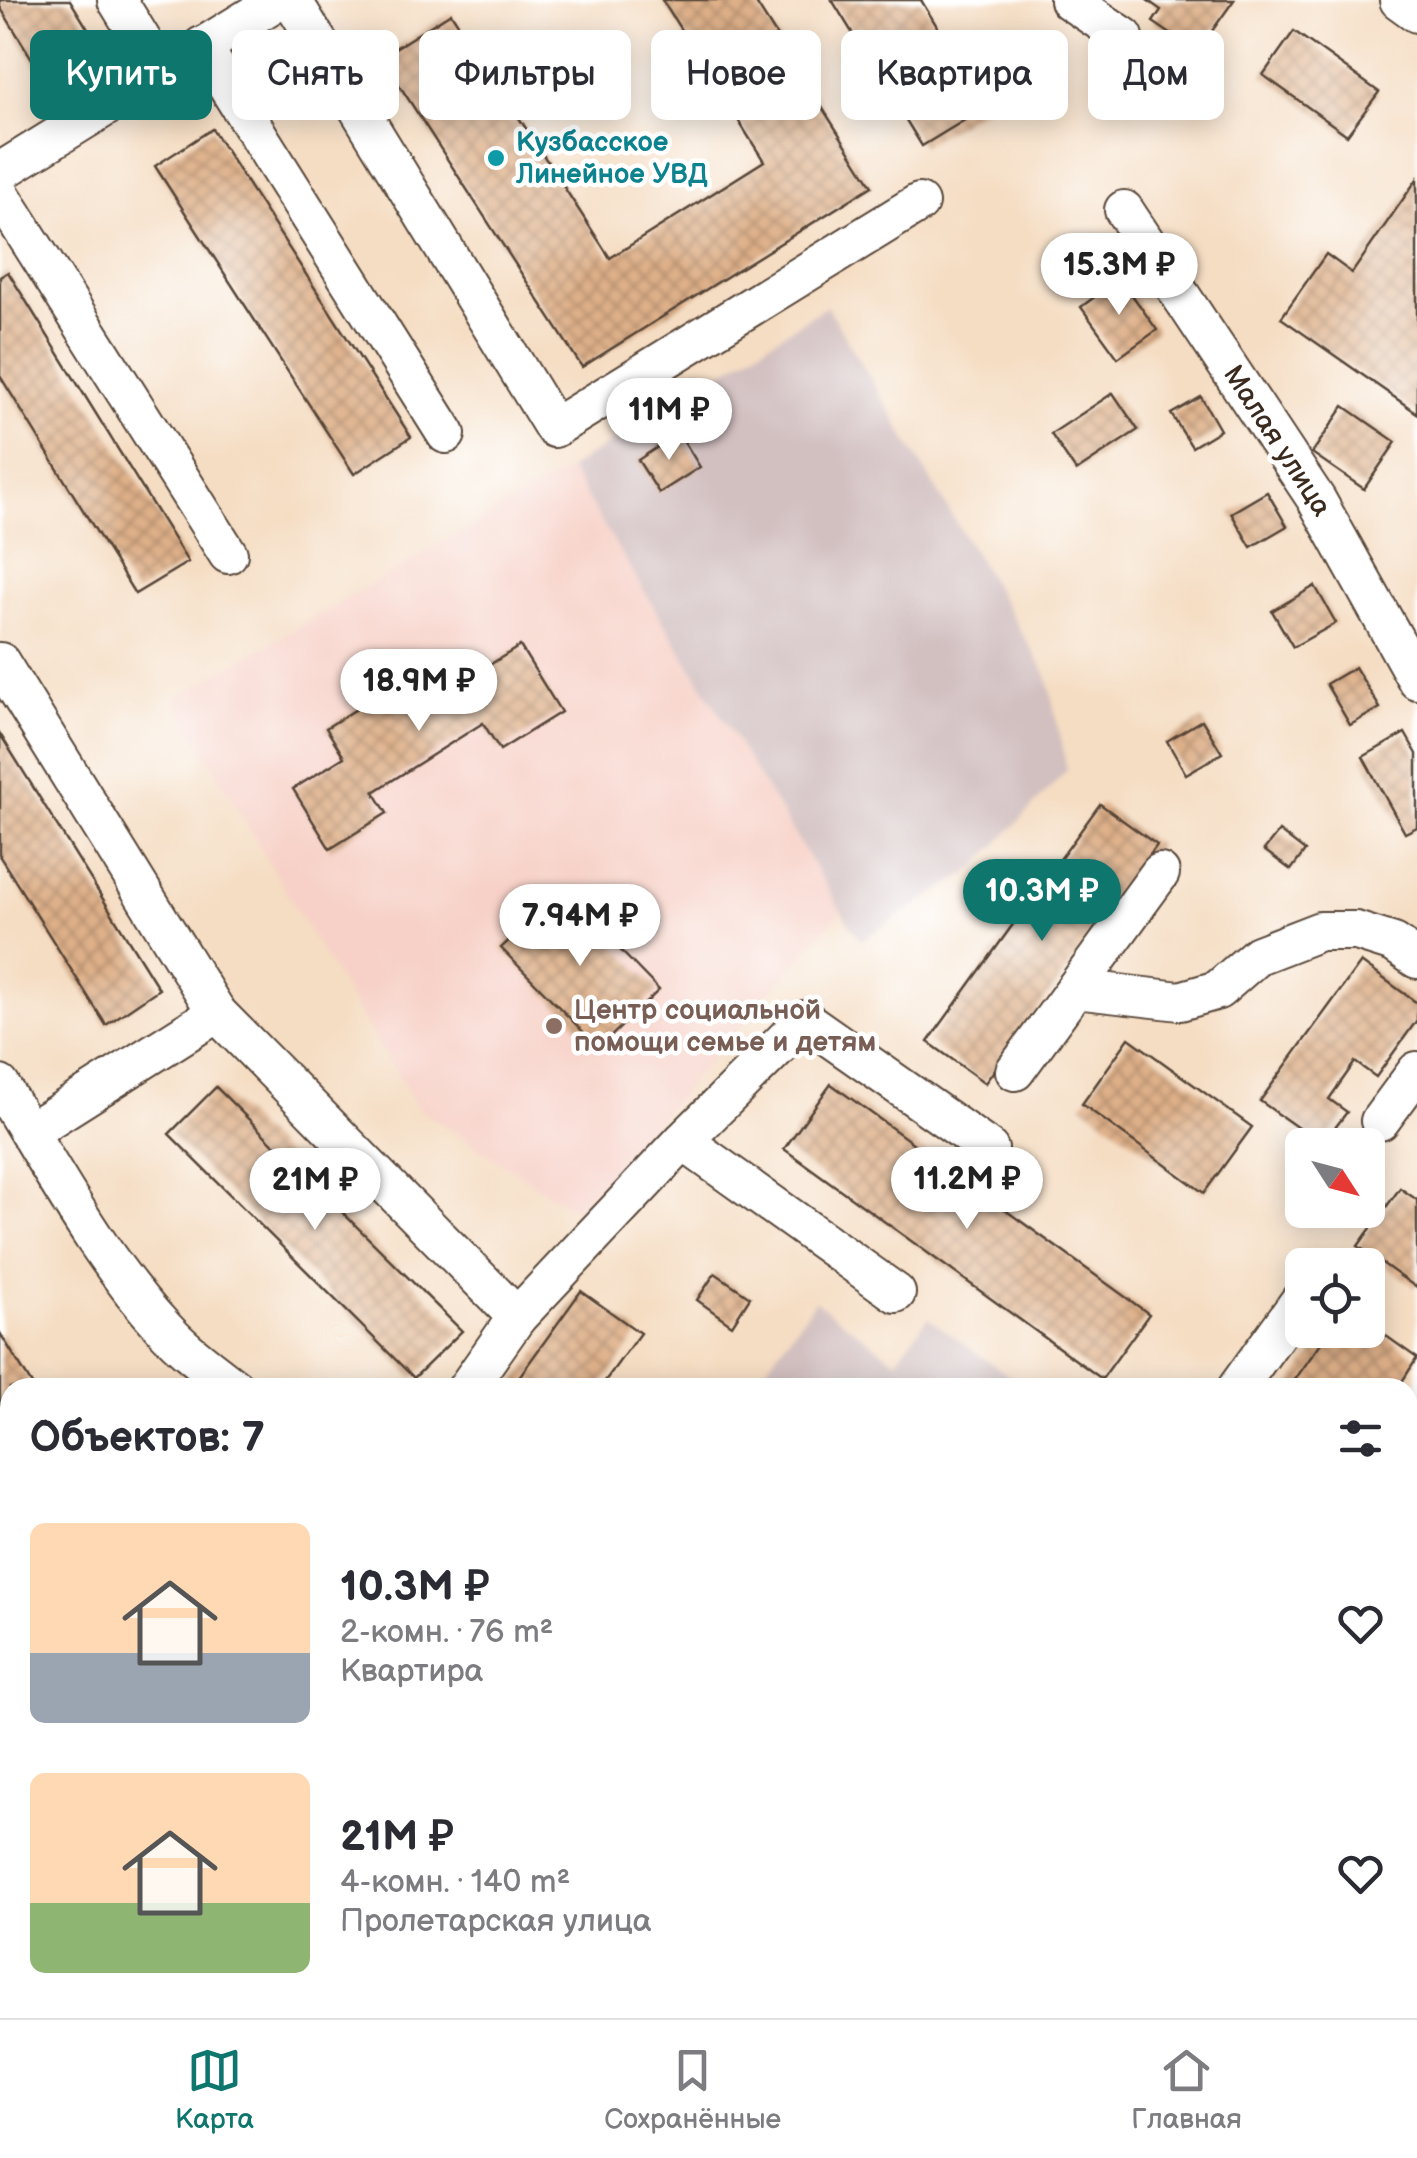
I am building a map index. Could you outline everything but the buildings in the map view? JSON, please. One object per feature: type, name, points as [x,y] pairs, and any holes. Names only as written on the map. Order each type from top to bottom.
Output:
[{"type":"street","points":[[117,0],[135,30]]},
{"type":"street","points":[[212,40],[278,0]]},
{"type":"street","points":[[292,0],[554,428],[919,203]]},
{"type":"street","points":[[1070,0],[1114,30]]},
{"type":"street","points":[[1399,0],[1417,13]]},
{"type":"street","points":[[212,62],[446,434]]},
{"type":"street","points":[[0,172],[84,120]]},
{"type":"street","points":[[0,194],[228,554]]},
{"type":"street","name":"Малая улица","points":[[1124,210],[1316,499],[1417,680]]},
{"type":"street","points":[[0,662],[217,1013],[517,1317]]},
{"type":"street","points":[[1015,1071],[1160,873]]},
{"type":"street","points":[[1075,989],[1180,1002],[1218,990],[1258,955],[1320,932],[1356,931],[1394,943],[1417,960]]},
{"type":"street","points":[[30,1132],[217,1013]]},
{"type":"street","points":[[473,1378],[517,1317],[805,1020],[989,1149]]},
{"type":"street","points":[[1380,1121],[1417,1071]]},
{"type":"street","points":[[0,1084],[123,1280],[165,1329],[222,1378]]},
{"type":"street","points":[[683,1142],[896,1293]]},
{"type":"street","points":[[1245,1378],[1285,1322]]},
{"type":"shaded area","points":[[827,306],[1047,675],[1067,770],[974,869],[860,941],[569,469]]},
{"type":"shaded area","points":[[569,469],[841,911],[577,1212],[419,1109],[316,944],[174,699]]},
{"type":"shaded area","points":[[815,1301],[896,1361],[928,1318],[1011,1378],[759,1378]]},
{"type":"place","name":"Кузбасское Линейное УВД","points":[[496,158]]},
{"type":"place","name":"Центр социальной помощи семье и детям","points":[[554,1026]]}]
